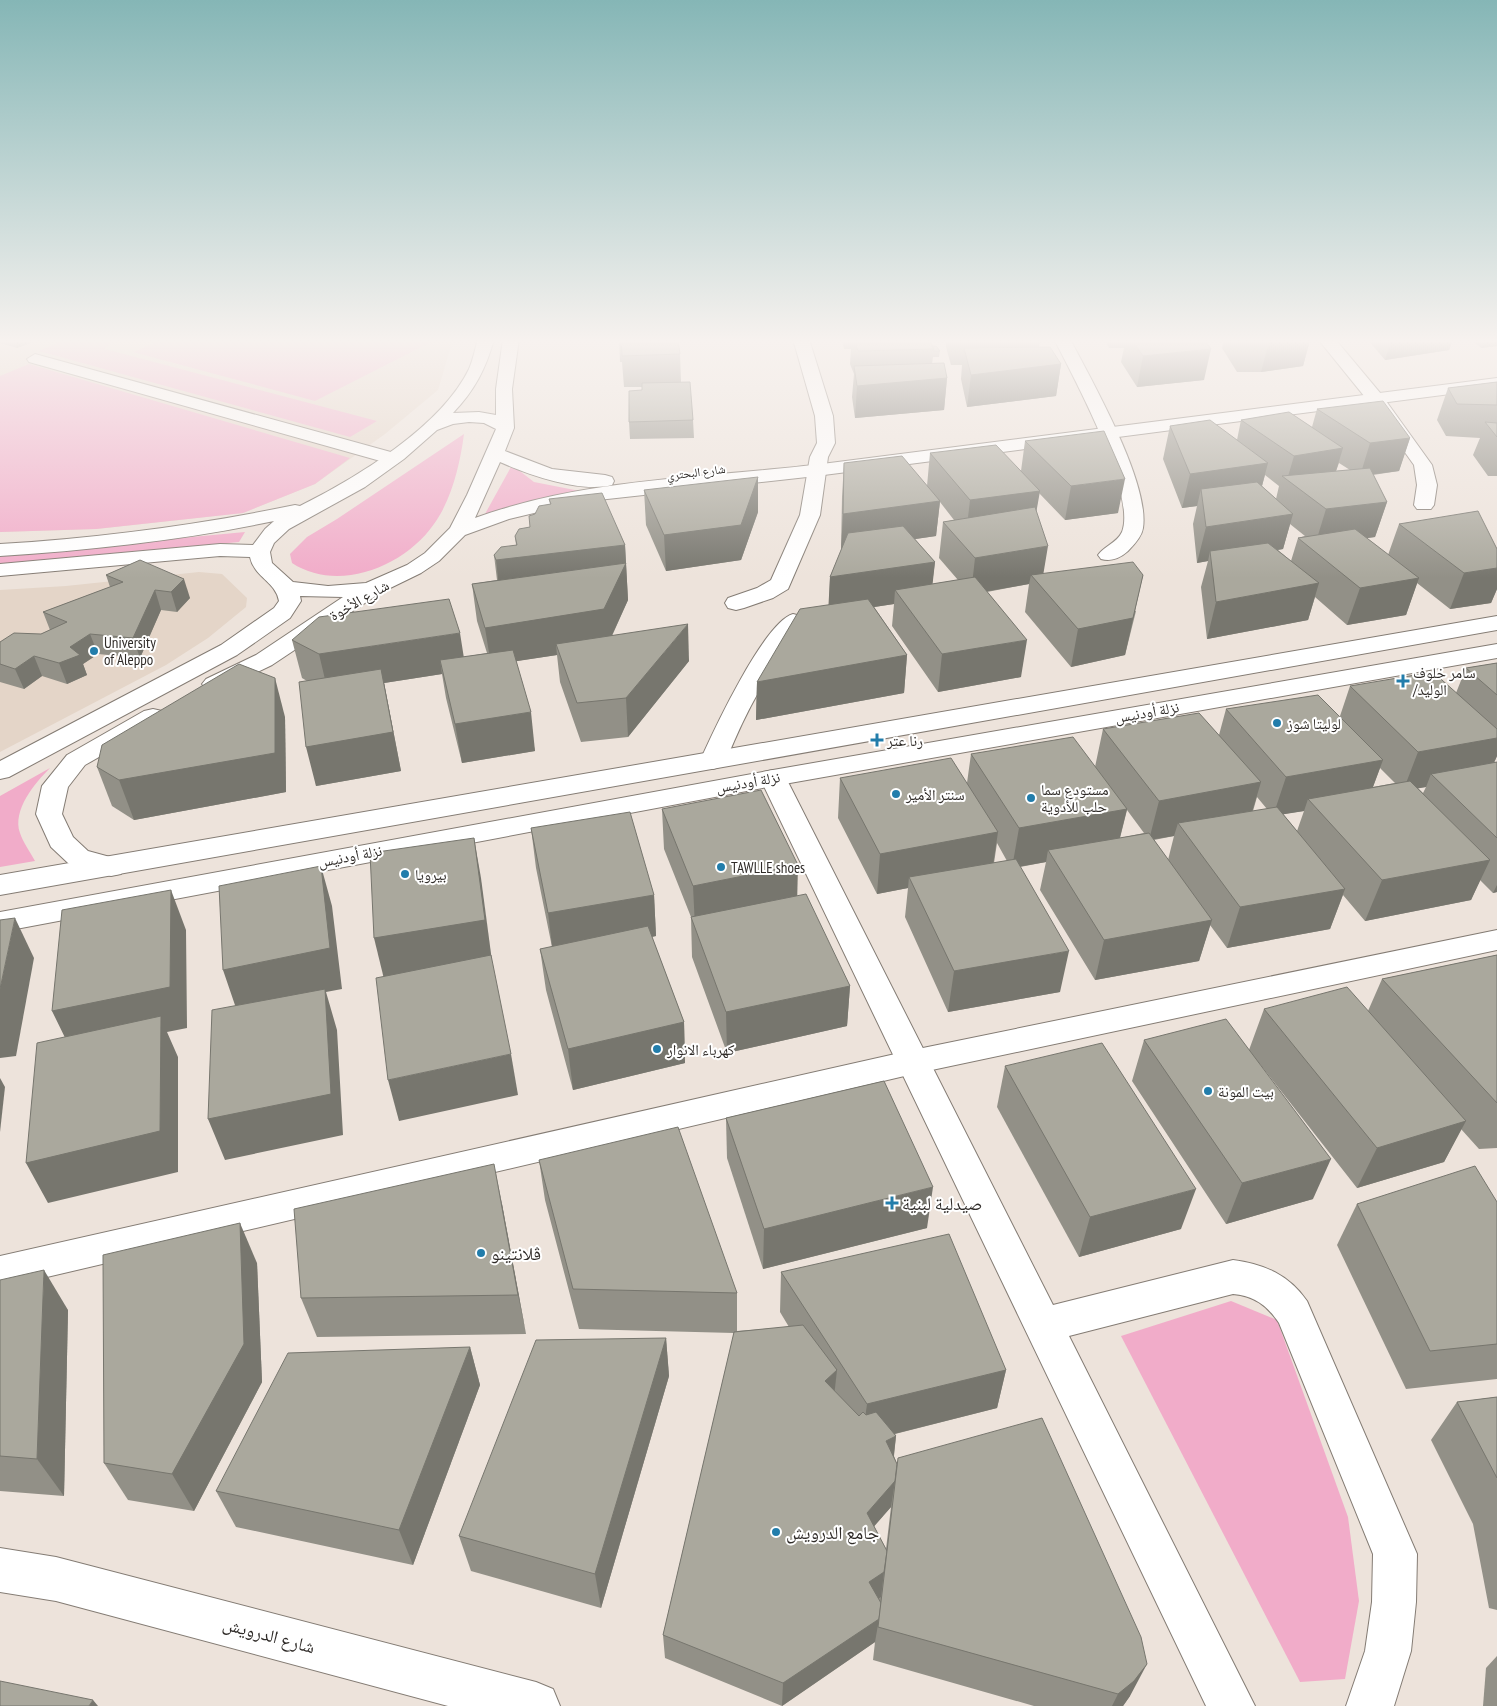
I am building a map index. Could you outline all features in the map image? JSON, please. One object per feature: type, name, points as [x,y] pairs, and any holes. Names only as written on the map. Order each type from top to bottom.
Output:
[{"type":"main road","points":[[249,419],[391,458]]},
{"type":"main road","points":[[372,588],[328,592],[287,588],[264,568],[260,551],[266,541],[281,526],[342,493],[391,458],[438,419]]},
{"type":"main road","points":[[430,427],[449,420],[460,419]]},
{"type":"main road","points":[[484,419],[494,420],[505,428]]},
{"type":"main road","name":"شارع الأخوة","points":[[112,867],[78,857],[61,841],[49,814],[55,786],[76,760],[183,700],[264,660],[372,588],[414,569],[432,557],[458,531],[505,428],[505,419]]},
{"type":"main road","points":[[736,603],[765,593],[780,584],[784,578],[810,515],[818,463],[826,443],[824,419]]},
{"type":"main road","points":[[1101,419],[1130,495],[1133,522],[1130,536],[1108,555]]},
{"type":"main road","name":"شارع البحتري","points":[[458,531],[502,515],[580,496],[1163,419]]},
{"type":"main road","points":[[1390,419],[1424,465],[1427,485],[1424,505]]},
{"type":"main road","name":"شارع البحتري","points":[[494,454],[522,467],[545,474],[577,480],[614,482],[818,463]]},
{"type":"main road","points":[[0,550],[48,547],[217,527],[316,506]]},
{"type":"main road","points":[[0,570],[220,550],[260,551]]},
{"type":"main road","points":[[0,771],[229,650],[282,613],[290,601],[287,588]]},
{"type":"main road","points":[[713,761],[728,723],[773,645],[793,622]]},
{"type":"main road","points":[[0,885],[112,867],[1497,623]]},
{"type":"main road","name":"نزلة أودنيس","points":[[0,922],[773,778],[1497,651]]},
{"type":"main road","points":[[773,778],[1231,1706]]},
{"type":"main road","points":[[0,1272],[913,1062],[1497,940]]},
{"type":"main road","points":[[1043,1325],[1233,1278],[1262,1282],[1286,1301],[1294,1313],[1395,1554],[1394,1602],[1388,1651],[1370,1706]]},
{"type":"main road","name":"شارع الدرويش","points":[[0,1570],[56,1579],[536,1706]]},
{"type":"shaded area","points":[[0,419],[404,419],[315,484],[243,513],[96,529],[0,532]]},
{"type":"shaded area","points":[[0,419],[215,419],[350,458],[315,484],[243,513],[96,529],[0,532]]},
{"type":"shaded area","points":[[284,419],[368,419],[377,421],[350,437]]},
{"type":"shaded area","points":[[464,434],[457,469],[446,504],[434,524],[406,552],[388,563],[369,571],[349,575],[329,576],[310,572],[292,563],[290,554],[307,537]]},
{"type":"shaded area","points":[[512,465],[534,482],[590,493],[515,505],[485,514]]},
{"type":"shaded area","points":[[245,532],[239,542],[0,565],[0,555]]},
{"type":"shaded area","name":"University of Aleppo","points":[[199,572],[222,574],[247,598],[246,607],[208,638],[166,665],[0,752],[0,590],[66,586]]},
{"type":"shaded area","points":[[50,768],[26,798],[19,815],[20,833],[35,861],[0,867],[0,796]]},
{"type":"shaded area","points":[[1231,1301],[1277,1320],[1348,1517],[1359,1601],[1345,1679],[1300,1682],[1121,1336]]},
{"type":"building","points":[[629,419],[693,420],[629,422]]},
{"type":"building","points":[[1299,419],[1343,448],[1294,456],[1241,420]]},
{"type":"building","points":[[1332,419],[1396,419],[1410,438],[1370,443]]},
{"type":"building","points":[[1210,420],[1268,463],[1190,474],[1170,426]]},
{"type":"building","points":[[1485,422],[1497,423],[1497,437]]},
{"type":"building","points":[[1104,431],[1125,479],[1071,486],[1025,441]]},
{"type":"building","points":[[996,445],[1040,491],[970,500],[930,453]]},
{"type":"building","points":[[902,456],[940,501],[843,514],[844,463]]},
{"type":"building","points":[[1370,468],[1387,502],[1326,509],[1282,476]]},
{"type":"building","points":[[758,477],[741,525],[664,535],[644,490]]},
{"type":"building","points":[[1257,482],[1293,514],[1206,527],[1201,489]]},
{"type":"building","points":[[602,493],[625,545],[496,560],[494,555],[501,547],[517,545],[515,536],[519,529],[530,527],[529,516],[535,514],[539,506],[551,504],[549,499]]},
{"type":"building","points":[[1035,507],[1048,546],[975,558],[943,522]]},
{"type":"building","points":[[1478,511],[1497,549],[1497,568],[1464,573],[1399,524]]},
{"type":"building","points":[[903,526],[935,562],[830,577],[848,533]]},
{"type":"building","points":[[1355,529],[1419,578],[1360,588],[1298,538]]},
{"type":"building","points":[[1268,543],[1319,583],[1216,602],[1210,551]]},
{"type":"building","points":[[140,560],[184,579],[171,592],[155,590],[133,638],[90,634],[70,647],[80,655],[59,663],[34,656],[15,669],[0,664],[0,642],[14,633],[41,634],[67,622],[43,612],[123,582],[106,575]]},
{"type":"building","points":[[1133,562],[1143,575],[1133,618],[1078,629],[1031,575]]},
{"type":"building","points":[[626,563],[604,609],[485,628],[472,584]]},
{"type":"building","points":[[975,577],[1027,640],[942,654],[895,590]]},
{"type":"building","points":[[449,599],[460,633],[319,654],[292,640],[319,617]]},
{"type":"building","points":[[868,599],[907,655],[757,682],[800,609]]},
{"type":"building","points":[[688,624],[626,698],[577,703],[556,644]]},
{"type":"building","points":[[513,650],[531,712],[455,724],[440,660]]},
{"type":"building","points":[[1497,663],[1497,695],[1466,668]]},
{"type":"building","points":[[239,664],[275,678],[275,753],[119,780],[97,767],[102,745]]},
{"type":"building","points":[[381,669],[393,732],[306,747],[299,682]]},
{"type":"building","points":[[1433,672],[1497,729],[1497,738],[1418,752],[1350,686]]},
{"type":"building","points":[[1318,695],[1383,760],[1286,777],[1226,709]]},
{"type":"building","points":[[1199,713],[1261,782],[1159,801],[1103,729]]},
{"type":"building","points":[[1073,737],[1127,809],[1019,828],[971,754]]},
{"type":"building","points":[[951,758],[998,832],[880,854],[840,778]]},
{"type":"building","points":[[1497,762],[1497,838],[1431,774]]},
{"type":"building","points":[[1410,781],[1490,860],[1382,880],[1308,799]]},
{"type":"building","points":[[761,790],[798,865],[693,886],[662,809]]},
{"type":"building","points":[[1277,807],[1345,889],[1240,907],[1178,823]]},
{"type":"building","points":[[630,812],[654,895],[548,913],[531,828]]},
{"type":"building","points":[[1149,833],[1212,920],[1104,940],[1048,850]]},
{"type":"building","points":[[474,838],[485,920],[374,938],[370,853]]},
{"type":"building","points":[[1016,859],[1069,951],[954,971],[909,877]]},
{"type":"building","points":[[321,866],[330,948],[223,970],[219,886]]},
{"type":"building","points":[[171,890],[170,987],[52,1011],[62,910]]},
{"type":"building","points":[[806,894],[850,986],[726,1012],[691,917]]},
{"type":"building","points":[[15,918],[0,989],[0,920]]},
{"type":"building","points":[[648,926],[684,1022],[568,1049],[540,949]]},
{"type":"building","points":[[491,955],[511,1054],[388,1080],[376,978]]},
{"type":"building","points":[[1497,955],[1497,1103],[1382,979]]},
{"type":"building","points":[[1347,987],[1466,1121],[1377,1148],[1264,1009]]},
{"type":"building","points":[[325,989],[331,1094],[208,1119],[212,1010]]},
{"type":"building","points":[[161,1016],[160,1131],[26,1163],[37,1043]]},
{"type":"building","points":[[1226,1019],[1331,1159],[1242,1183],[1144,1040]]},
{"type":"building","points":[[1102,1043],[1196,1189],[1090,1217],[1005,1066]]},
{"type":"building","points":[[884,1081],[933,1187],[764,1229],[726,1118]]},
{"type":"building","points":[[678,1127],[737,1293],[573,1289],[539,1160]]},
{"type":"building","points":[[494,1164],[518,1295],[301,1298],[294,1209]]},
{"type":"building","points":[[1475,1166],[1497,1202],[1497,1344],[1430,1351],[1357,1204]]},
{"type":"building","points":[[240,1223],[244,1344],[172,1474],[104,1463],[103,1255]]},
{"type":"building","points":[[949,1234],[1006,1370],[867,1404],[781,1272]]},
{"type":"building","points":[[44,1270],[37,1459],[0,1456],[0,1280]]},
{"type":"building","points":[[803,1325],[837,1370],[825,1381],[859,1416],[863,1412],[866,1415],[876,1412],[896,1436],[886,1441],[897,1464],[895,1481],[867,1513],[887,1551],[884,1572],[869,1582],[881,1603],[879,1619],[783,1683],[663,1635],[734,1332]]},
{"type":"building","points":[[666,1338],[595,1574],[459,1536],[536,1340]]},
{"type":"building","points":[[470,1347],[399,1530],[216,1491],[288,1353]]},
{"type":"building","points":[[1497,1397],[1497,1478],[1457,1402]]},
{"type":"building","points":[[1042,1418],[1141,1637],[1147,1664],[1134,1681],[1118,1694],[878,1627],[898,1458]]},
{"type":"building","points":[[0,1681],[93,1700],[89,1706],[0,1706]]},
{"type":"place","name":"University of Aleppo","points":[[94,651]]},
{"type":"place","name":"سامر خلوف /الوليد","points":[[1403,681]]},
{"type":"place","name":"لوليتا شوز","points":[[1277,723]]},
{"type":"place","name":"رنا عتر","points":[[877,740]]},
{"type":"place","name":"سنتر الأمير","points":[[896,794]]},
{"type":"place","name":"مستودع سما حلب للأدوية","points":[[1031,798]]},
{"type":"place","name":"TAWLLE shoes","points":[[721,867]]},
{"type":"place","name":"بيرويا","points":[[405,874]]},
{"type":"place","name":"كهرباء الانوار","points":[[657,1049]]},
{"type":"place","name":"بيت المونة","points":[[1208,1091]]},
{"type":"place","name":"صيدلية لبنية","points":[[892,1203]]},
{"type":"place","name":"ڤلانتينو","points":[[481,1253]]},
{"type":"place","name":"جامع الدرويش","points":[[776,1532]]}]
